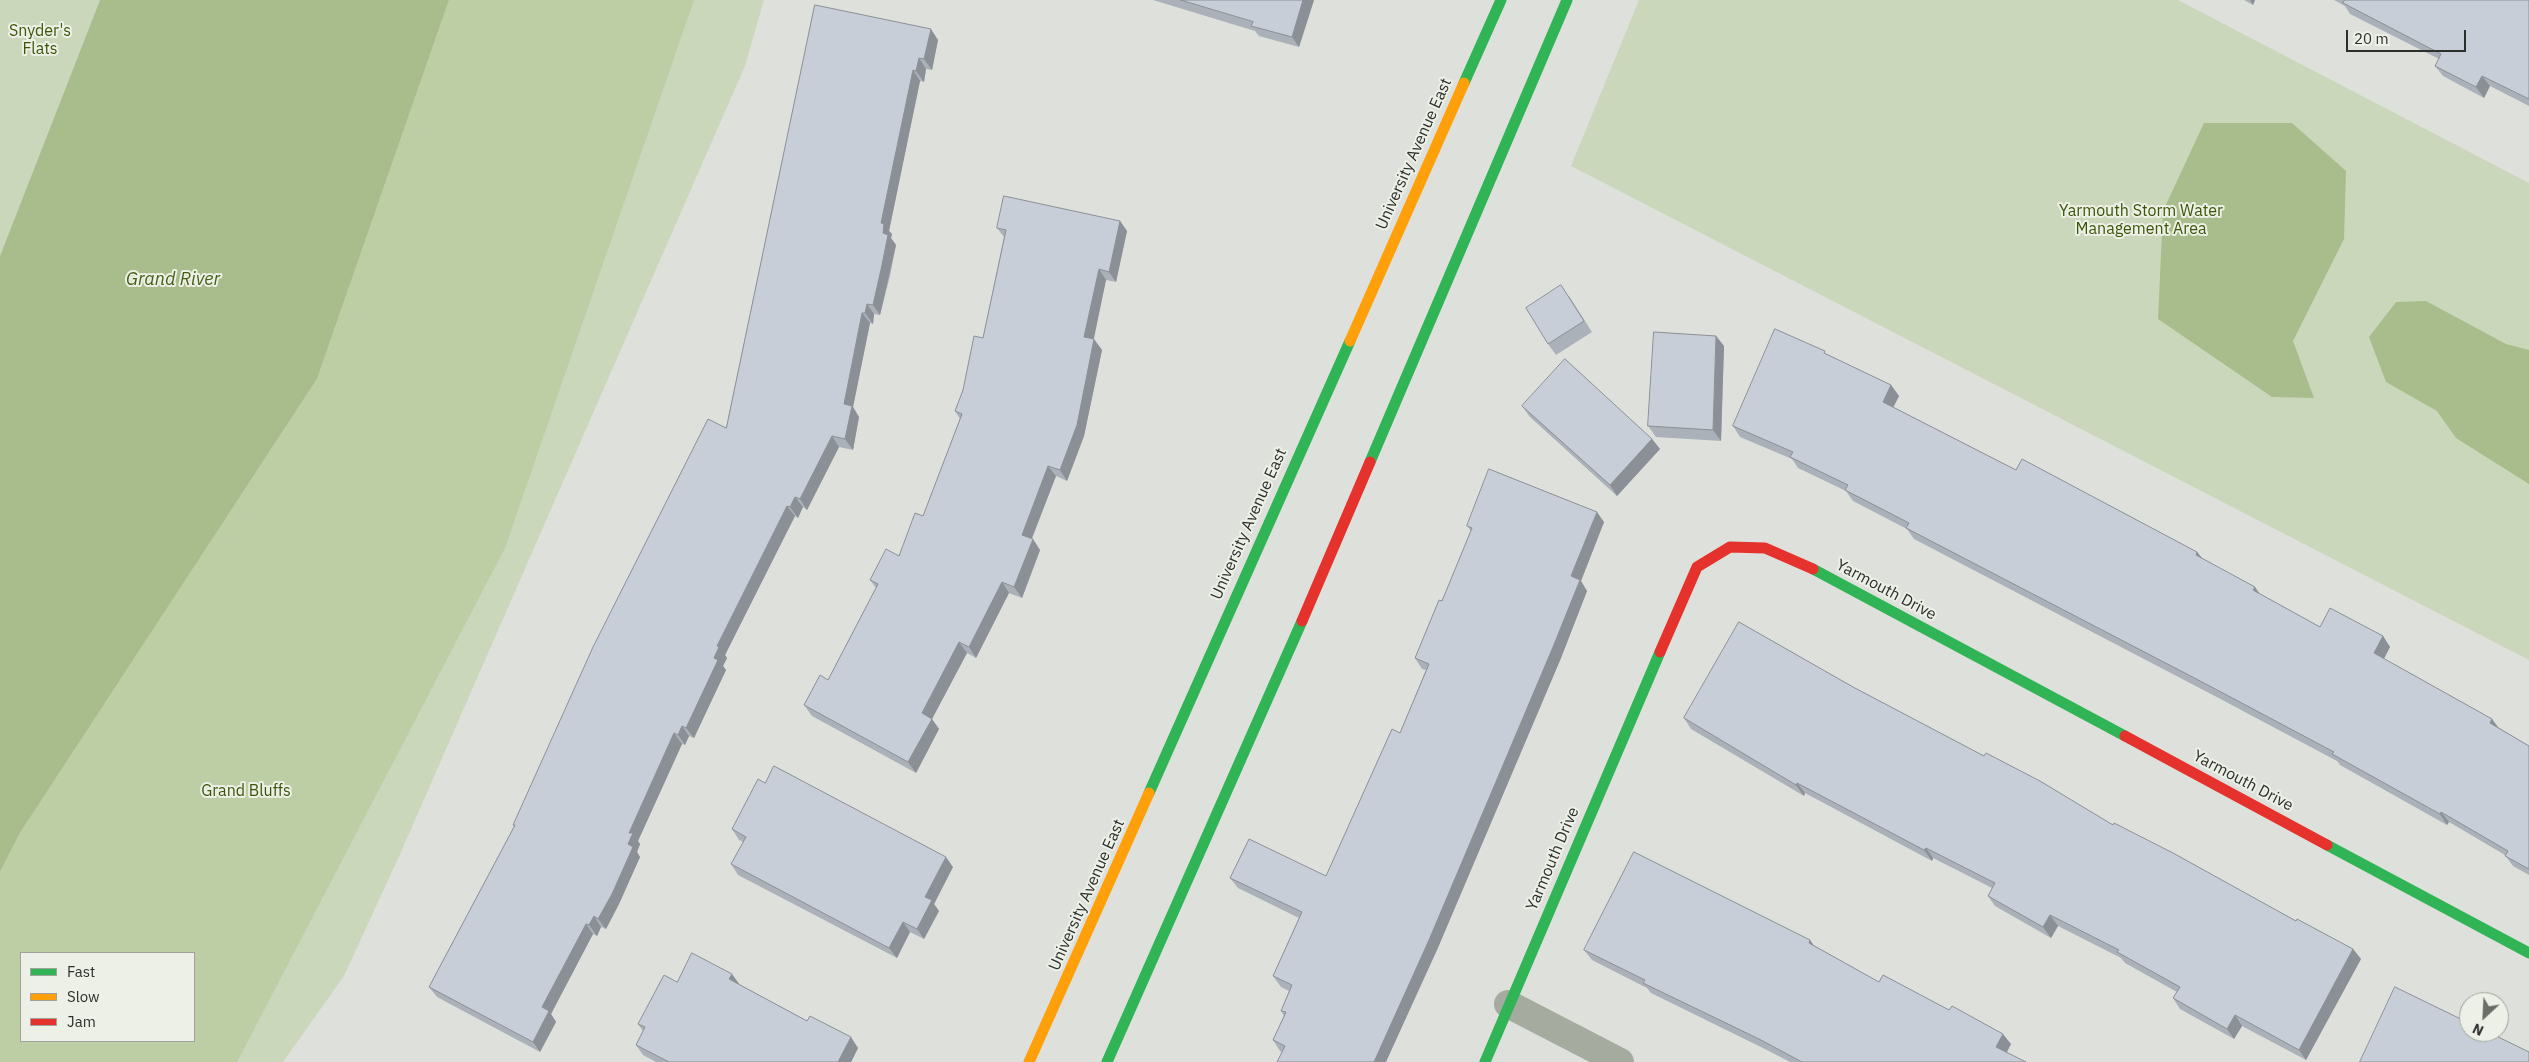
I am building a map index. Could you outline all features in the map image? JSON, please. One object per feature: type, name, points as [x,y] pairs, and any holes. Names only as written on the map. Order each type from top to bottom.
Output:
[{"type":"main road","name":"University Avenue East","points":[[1029,1062],[1501,0]]},
{"type":"main road","points":[[1107,1062],[1256,730],[1567,0]]},
{"type":"main road","name":"Yarmouth Drive","points":[[1485,1062],[1508,1004],[1697,567],[1730,547],[1765,548],[1799,562],[2529,953]]},
{"type":"street","points":[[1508,1004],[1620,1062]]},
{"type":"green space","name":"Snyder's Flats","points":[[0,0],[100,0],[0,256]]},
{"type":"green space","name":"Grand Bluffs","points":[[449,0],[764,0],[745,66],[401,852],[344,976],[283,1062],[0,1062],[0,872],[317,379]]},
{"type":"green space","name":"Grand Bluffs","points":[[449,0],[694,0],[505,548],[237,1062],[0,1062],[0,872],[20,833],[317,379]]},
{"type":"green space","name":"Yarmouth Storm Water Management Area","points":[[1639,0],[2178,0],[2529,183],[2529,660],[1571,166]]},
{"type":"water","name":"Grand River","points":[[100,0],[449,0],[317,379],[20,833],[0,872],[0,256]]},
{"type":"water","points":[[2204,123],[2292,123],[2346,171],[2344,239],[2293,341],[2314,398],[2272,397],[2158,319],[2163,211]]},
{"type":"water","points":[[2426,301],[2506,344],[2529,350],[2529,484],[2456,438],[2437,411],[2386,382],[2369,337],[2396,302]]},
{"type":"building","points":[[1181,0],[1303,0],[1292,37],[1251,26],[1253,22]]},
{"type":"building","points":[[2345,0],[2529,0],[2529,99],[2482,76],[2476,87],[2435,66],[2441,54],[2343,3]]},
{"type":"building","points":[[815,5],[931,29],[924,59],[919,58],[916,71],[913,70],[881,223],[884,224],[883,233],[888,235],[873,305],[867,304],[865,313],[862,313],[844,404],[852,406],[845,439],[832,436],[800,499],[795,497],[790,507],[787,506],[717,646],[719,647],[714,658],[718,660],[686,728],[682,726],[678,735],[674,733],[629,833],[633,833],[628,844],[633,847],[612,894],[598,919],[594,916],[589,925],[586,924],[542,1007],[549,1011],[533,1042],[429,987],[515,825],[513,825],[593,647],[708,419],[726,428]]},
{"type":"building","points":[[1004,196],[1120,221],[1109,272],[1099,269],[1084,337],[1094,339],[1077,425],[1060,470],[1048,466],[1022,535],[1033,539],[1014,587],[1002,582],[969,647],[959,642],[922,713],[932,719],[908,762],[804,705],[820,675],[828,680],[878,584],[870,580],[886,549],[899,556],[915,513],[923,516],[962,414],[955,411],[963,390],[974,336],[983,338],[1006,230],[997,228]]},
{"type":"building","points":[[1561,285],[1584,321],[1548,344],[1526,308]]},
{"type":"building","points":[[1775,329],[1825,351],[1824,353],[1891,385],[1883,402],[2016,470],[2022,459],[2197,552],[2196,555],[2255,587],[2253,590],[2320,627],[2330,608],[2383,636],[2374,653],[2492,719],[2490,723],[2529,746],[2529,869],[2505,856],[2508,851],[2441,812],[2440,814],[2332,754],[2334,752],[1906,528],[1909,523],[1845,490],[1848,485],[1790,457],[1793,452],[1733,426]]},
{"type":"building","points":[[1654,332],[1716,336],[1713,430],[1648,426]]},
{"type":"building","points":[[1565,359],[1652,439],[1610,485],[1522,406]]},
{"type":"building","points":[[1489,469],[1597,512],[1571,576],[1580,580],[1429,940],[1374,1062],[1277,1062],[1285,1046],[1273,1040],[1286,1012],[1281,1011],[1292,985],[1273,976],[1302,912],[1230,878],[1249,839],[1326,876],[1392,729],[1400,733],[1429,664],[1415,658],[1439,600],[1442,601],[1472,528],[1467,526]]},
{"type":"building","points":[[1739,622],[1853,687],[1984,756],[1986,753],[2040,781],[2113,825],[2114,823],[2173,853],[2296,921],[2297,919],[2353,949],[2299,1050],[2235,1015],[2227,1029],[2173,998],[2180,987],[2117,952],[2119,950],[2050,915],[2043,927],[1988,896],[1995,883],[1926,848],[1924,850],[1797,783],[1796,785],[1684,718]]},
{"type":"building","points":[[774,766],[946,857],[925,897],[932,900],[917,929],[903,922],[889,948],[731,864],[746,837],[732,829],[758,779],[765,783]]},
{"type":"building","points":[[1634,852],[1810,940],[1809,943],[1879,982],[1883,975],[1949,1010],[1952,1006],[2003,1034],[1996,1047],[2026,1062],[1802,1062],[1643,983],[1645,980],[1584,950]]},
{"type":"building","points":[[692,953],[732,974],[729,979],[807,1021],[810,1016],[851,1037],[838,1062],[669,1062],[636,1045],[645,1027],[638,1024],[664,975],[677,982]]},
{"type":"building","points":[[2395,987],[2459,1018],[2459,1042],[2508,1042],[2529,1052],[2529,1062],[2360,1062]]},
{"type":"traffic: fast","points":[[1464,83],[1501,0]]},
{"type":"traffic: fast","points":[[1370,462],[1567,0]]},
{"type":"traffic: fast","points":[[1149,793],[1350,341]]},
{"type":"traffic: fast","points":[[1813,569],[2125,736]]},
{"type":"traffic: fast","points":[[1107,1062],[1302,621]]},
{"type":"traffic: fast","points":[[1485,1062],[1660,652]]},
{"type":"traffic: fast","points":[[2327,845],[2529,953]]},
{"type":"traffic: slow","points":[[1350,341],[1464,83]]},
{"type":"traffic: slow","points":[[1029,1062],[1149,793]]},
{"type":"traffic: jam","points":[[1302,621],[1370,462]]},
{"type":"traffic: jam","points":[[1660,652],[1697,567],[1730,547],[1765,548],[1813,569]]},
{"type":"traffic: jam","points":[[2125,736],[2327,845]]}]
